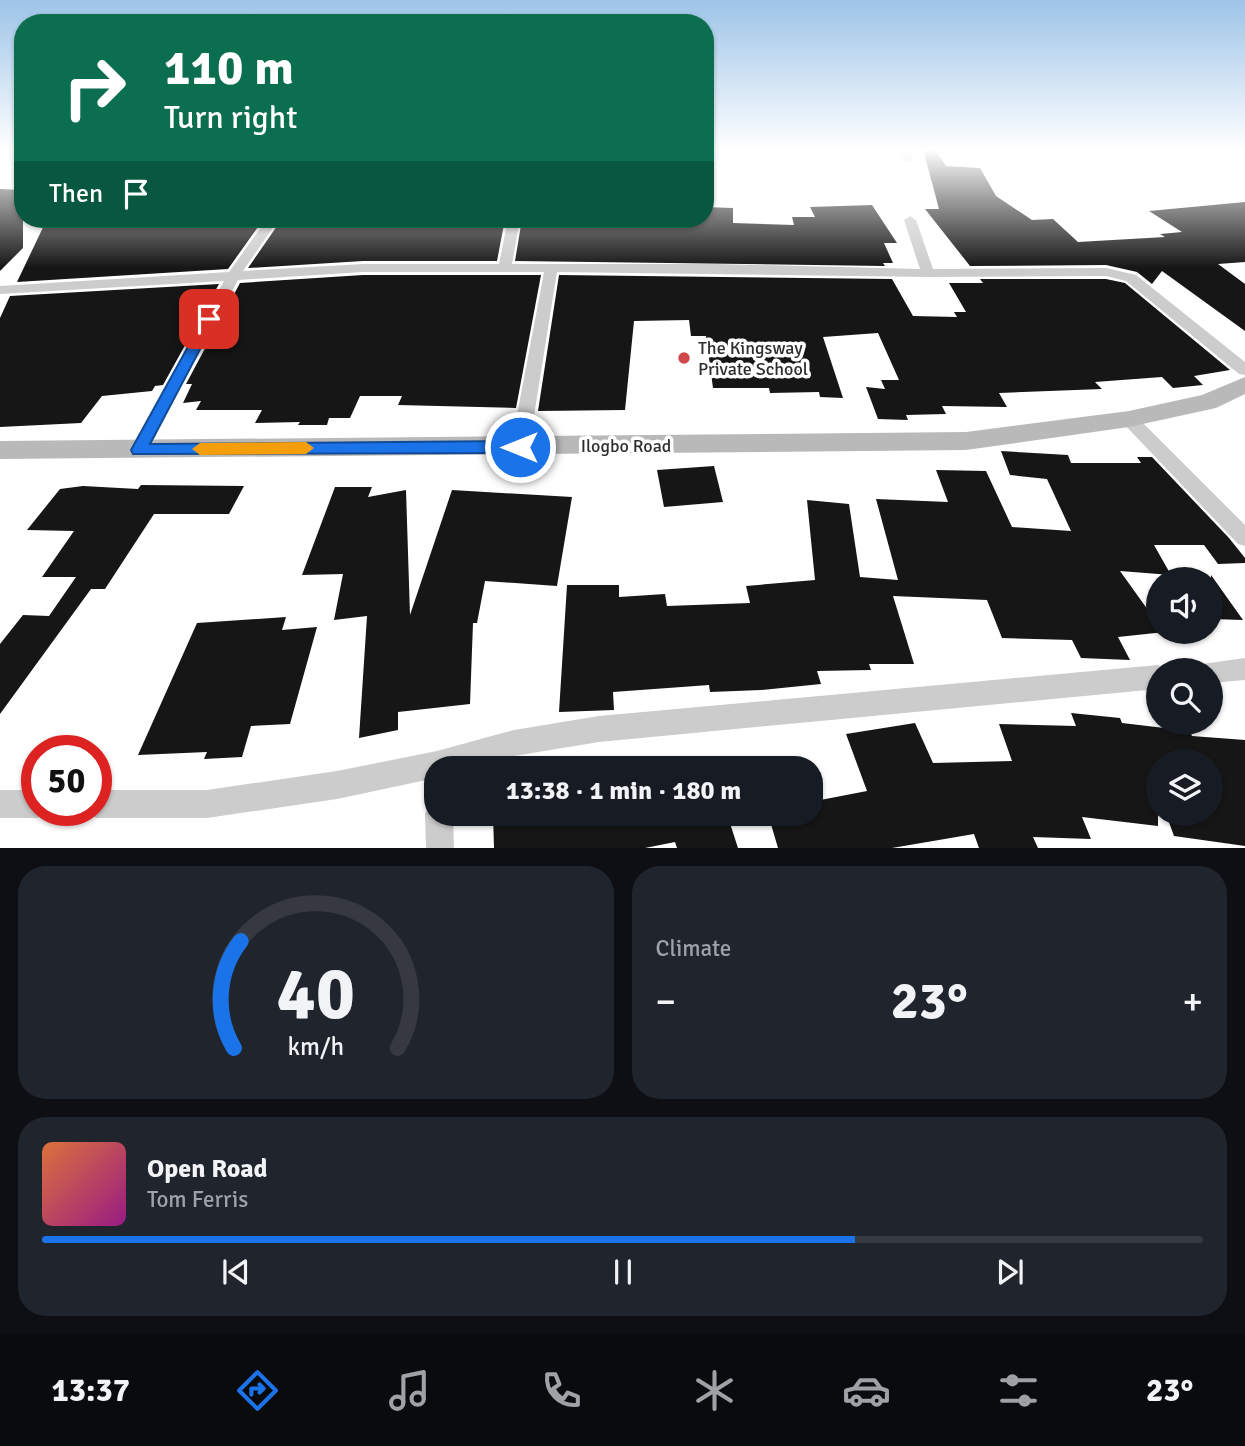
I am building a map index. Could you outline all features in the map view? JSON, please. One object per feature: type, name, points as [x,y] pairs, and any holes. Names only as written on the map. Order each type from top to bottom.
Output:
[{"type":"main road","name":"Ilogbo Road","points":[[0,450],[966,441],[1129,419],[1208,402],[1245,385]]},
{"type":"street","points":[[910,219],[928,273]]},
{"type":"street","points":[[139,450],[233,275],[267,228]]},
{"type":"street","points":[[505,267],[512,228]]},
{"type":"street","points":[[0,290],[363,268],[1121,273],[1245,370]]},
{"type":"street","points":[[520,447],[551,268]]},
{"type":"street","points":[[1129,419],[1245,538]]},
{"type":"street","points":[[1223,671],[1245,668]]},
{"type":"street","points":[[470,756],[514,743],[600,729],[1146,678]]},
{"type":"street","points":[[112,804],[207,804],[337,785],[424,768]]},
{"type":"street","points":[[0,804],[21,804]]},
{"type":"street","points":[[439,826],[440,848]]},
{"type":"building","points":[[0,189],[14,190],[14,228],[23,228],[23,248],[0,271]]},
{"type":"building","points":[[934,189],[992,189],[996,196],[1032,220],[1053,219],[1078,242],[1165,237],[1160,234],[1182,232],[1149,211],[1245,202],[1245,262],[1218,264],[1245,284],[1245,331],[1162,271],[1152,284],[1137,272],[1106,265],[970,266],[925,209],[939,209]]},
{"type":"building","points":[[872,205],[897,243],[884,243],[893,263],[883,263],[885,266],[515,261],[520,228],[714,228],[714,207],[733,208],[733,223],[794,225],[792,217],[815,217],[810,207]]},
{"type":"building","points":[[43,228],[257,228],[228,269],[17,282]]},
{"type":"building","points":[[276,228],[503,228],[497,261],[363,261],[248,268]]},
{"type":"building","points":[[363,275],[541,275],[516,408],[398,405],[402,396],[360,396],[350,418],[329,418],[327,425],[298,425],[300,422],[255,423],[262,410],[196,410],[201,401],[183,403],[192,384],[186,384],[240,283]]},
{"type":"building","points":[[559,275],[892,279],[913,316],[957,317],[954,312],[966,312],[949,283],[983,283],[980,279],[1106,279],[1125,283],[1230,370],[1194,376],[1203,385],[1173,388],[1162,377],[1095,382],[1102,389],[999,393],[1007,407],[942,406],[946,414],[906,415],[908,420],[878,419],[866,387],[885,389],[881,380],[899,380],[878,333],[823,337],[843,398],[820,397],[819,392],[770,393],[769,388],[713,388],[706,336],[691,336],[689,320],[634,321],[625,410],[538,411]]},
{"type":"building","points":[[219,284],[163,385],[155,386],[152,391],[102,396],[81,423],[0,427],[0,318],[10,296]]},
{"type":"building","points":[[1001,451],[1068,455],[1071,463],[1141,463],[1137,457],[1152,457],[1229,538],[1245,558],[1245,563],[1218,564],[1204,545],[1154,545],[1166,567],[1146,567],[1146,573],[1120,571],[1146,607],[1146,634],[1118,637],[1130,660],[1081,658],[1072,640],[1002,638],[987,600],[893,596],[914,664],[869,664],[871,670],[817,671],[821,684],[761,690],[710,692],[709,685],[613,692],[614,710],[559,712],[567,585],[619,585],[619,597],[665,594],[667,606],[750,603],[746,586],[815,580],[807,500],[849,504],[860,577],[898,580],[876,499],[948,502],[936,470],[986,471],[1012,527],[1071,531],[1047,479],[1010,475]]},
{"type":"building","points":[[714,466],[723,502],[664,507],[657,470]]},
{"type":"building","points":[[141,485],[244,486],[229,514],[154,514],[105,589],[91,589],[0,714],[0,644],[23,615],[49,616],[76,577],[42,577],[74,531],[27,530],[60,489],[83,486],[138,489]]},
{"type":"building","points":[[335,487],[372,487],[368,497],[406,490],[410,615],[452,490],[572,497],[557,586],[485,581],[477,623],[473,623],[470,704],[398,712],[398,730],[359,738],[367,616],[334,620],[343,574],[302,575]]},
{"type":"building","points":[[1223,592],[1243,620],[1223,619]]},
{"type":"building","points":[[286,617],[282,630],[317,627],[290,724],[251,726],[242,757],[204,759],[207,752],[138,755],[197,623]]},
{"type":"building","points":[[1071,713],[1120,718],[1122,723],[1146,726],[1146,735],[1192,735],[1245,740],[1245,846],[1174,836],[1170,826],[1223,826],[1223,749],[1146,749],[1146,825],[1082,817],[1091,839],[1033,837],[1038,848],[979,848],[974,834],[892,848],[778,848],[772,826],[823,826],[823,799],[867,791],[846,734],[915,723],[933,763],[1012,761],[999,724],[1076,726]]},
{"type":"building","points":[[493,826],[731,826],[738,848],[677,848],[675,842],[645,848],[494,848]]},
{"type":"slow traffic","points":[[200,449],[306,448]]},
{"type":"place","name":"The Kingsway Private School","points":[[684,358]]},
{"type":"route","points":[[209,319],[139,450],[520,447]]}]
